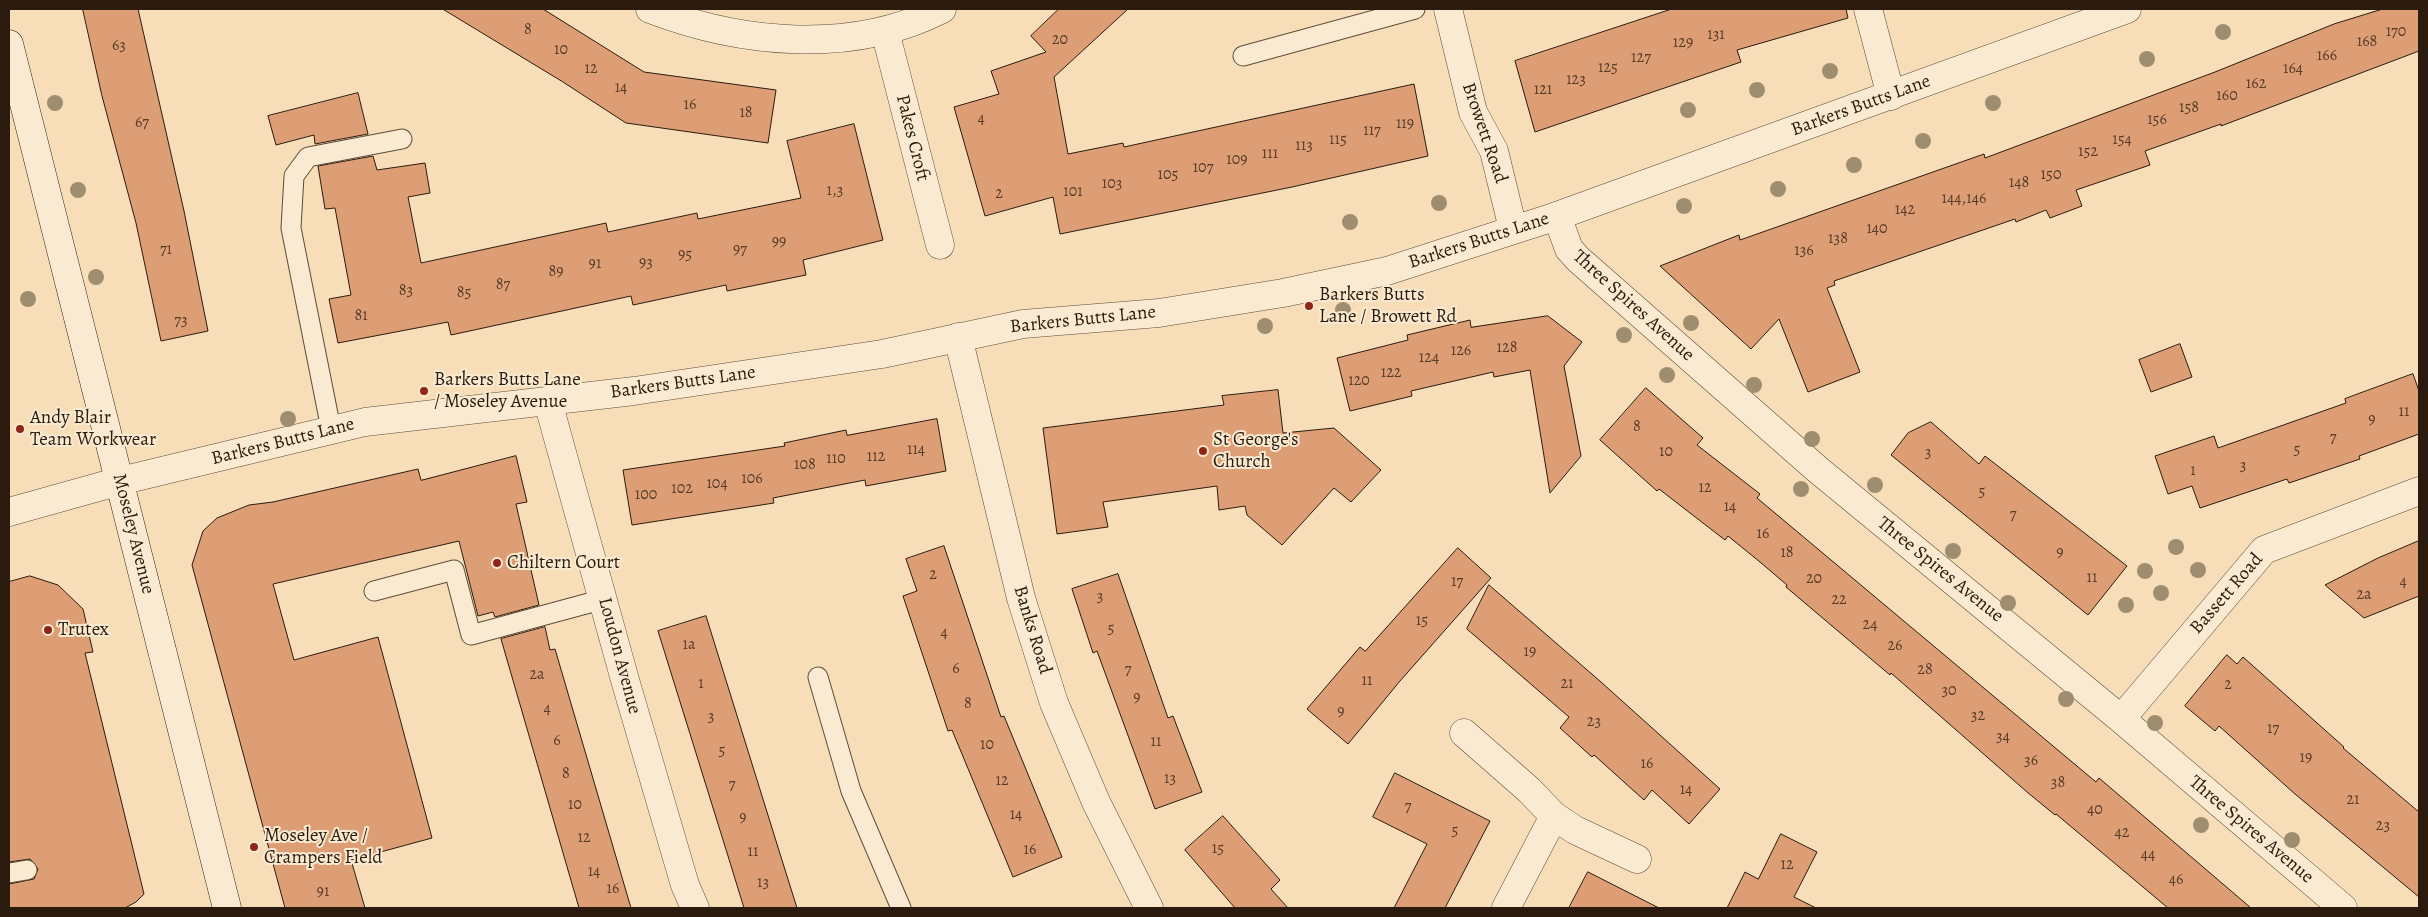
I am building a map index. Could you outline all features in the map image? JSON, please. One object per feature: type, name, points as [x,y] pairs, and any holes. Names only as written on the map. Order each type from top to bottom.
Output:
[{"type":"street","points":[[650,9],[684,22],[727,33],[773,40],[826,38],[885,31],[942,9]]},
{"type":"street","name":"Browett Road","points":[[1448,9],[1473,112],[1494,150],[1513,229]]},
{"type":"street","points":[[1868,9],[1891,96]]},
{"type":"street","name":"Barkers Butts Lane","points":[[9,512],[120,480],[331,429],[399,417],[548,402],[882,354],[1023,324],[1159,312],[1283,293],[1387,271],[1557,216],[2126,9]]},
{"type":"street","name":"Pakes Croft","points":[[885,31],[940,245]]},
{"type":"street","name":"Moseley Avenue","points":[[9,44],[227,908]]},
{"type":"street","name":"Three Spires Avenue","points":[[1557,216],[1569,249],[1578,259],[1817,469],[2121,719],[2343,908]]},
{"type":"street","name":"Banks Road","points":[[958,337],[1021,598],[1054,703],[1096,802],[1148,908]]},
{"type":"street","name":"Loudon Avenue","points":[[548,402],[604,599],[624,680],[685,885],[695,908]]},
{"type":"street","name":"Bassett Road","points":[[2121,719],[2264,550],[2419,491]]},
{"type":"street","points":[[1464,733],[1529,790],[1554,816],[1575,830],[1637,859]]},
{"type":"street","points":[[1506,908],[1554,816]]},
{"type":"lane","points":[[1243,56],[1415,9]]},
{"type":"lane","points":[[331,429],[291,228],[294,176],[308,157],[402,138]]},
{"type":"lane","points":[[374,591],[454,570],[471,635],[604,599]]},
{"type":"lane","points":[[818,677],[851,791],[902,908]]},
{"type":"building","points":[[83,9],[138,9],[184,211],[208,331],[161,341],[136,223],[102,96]]},
{"type":"building","points":[[443,9],[543,9],[644,72],[776,90],[768,143],[626,123]]},
{"type":"building","points":[[1059,9],[1128,9],[1054,77],[1068,154],[1123,143],[1124,147],[1414,84],[1428,156],[1292,187],[1060,234],[1053,197],[985,216],[954,107],[999,94],[991,71],[1046,52],[1031,36]]},
{"type":"building","points":[[1672,9],[1846,9],[1848,18],[1737,50],[1741,62],[1535,132],[1515,61]]},
{"type":"building","points":[[2383,9],[2419,9],[2419,51],[2221,126],[2221,124],[2145,151],[2150,165],[2076,190],[2082,206],[2050,218],[2046,210],[2016,222],[2015,219],[1834,281],[1835,285],[1827,288],[1860,372],[1808,392],[1779,319],[1751,349],[1660,266],[1739,235],[1740,240],[1984,154],[1985,158],[2215,72],[2334,24]]},
{"type":"building","points":[[358,93],[368,134],[315,144],[314,135],[276,145],[268,116]]},
{"type":"building","points":[[854,124],[883,240],[803,260],[806,275],[727,291],[726,285],[633,305],[631,296],[451,335],[448,322],[338,343],[329,299],[351,295],[335,208],[325,209],[318,166],[373,156],[377,170],[425,163],[430,193],[408,197],[421,263],[606,223],[608,232],[697,213],[698,219],[801,198],[787,141]]},
{"type":"building","points":[[1548,316],[1582,342],[1564,366],[1581,456],[1550,493],[1530,370],[1494,377],[1493,372],[1411,391],[1412,396],[1350,411],[1337,358],[1408,340],[1407,335],[1470,320],[1471,327]]},
{"type":"building","points":[[2180,344],[2192,377],[2151,392],[2139,360]]},
{"type":"building","points":[[2413,374],[2419,391],[2419,434],[2359,456],[2360,459],[2289,483],[2287,479],[2200,508],[2192,486],[2168,494],[2155,456],[2214,436],[2218,448],[2346,403],[2345,399]]},
{"type":"building","points":[[1646,388],[1703,438],[1697,445],[1760,494],[1757,498],[2096,782],[2099,778],[2251,908],[2168,908],[2027,792],[1891,673],[1890,675],[1786,587],[1787,585],[1760,562],[1728,536],[1725,540],[1659,489],[1657,491],[1600,440]]},
{"type":"building","name":"St George's Church","points":[[1278,390],[1283,433],[1334,428],[1381,470],[1351,502],[1334,488],[1282,545],[1247,515],[1245,506],[1219,510],[1217,486],[1103,502],[1108,527],[1057,534],[1043,428],[1224,405],[1222,396]]},
{"type":"building","points":[[937,419],[946,471],[866,486],[865,480],[773,498],[774,503],[632,525],[623,470],[785,446],[784,443],[846,430],[847,435]]},
{"type":"building","points":[[1931,422],[1979,464],[1985,456],[2127,566],[2088,615],[1891,455],[1908,433]]},
{"type":"building","points":[[516,456],[527,502],[516,504],[539,605],[495,617],[493,612],[478,616],[459,541],[273,584],[294,660],[378,637],[432,838],[351,860],[365,908],[285,908],[192,565],[203,531],[217,518],[249,505],[273,502],[418,469],[421,480]]},
{"type":"building","points":[[2419,541],[2419,596],[2364,618],[2325,585],[2378,558]]},
{"type":"building","points":[[944,546],[1001,717],[1004,716],[1062,857],[1013,877],[952,730],[948,731],[903,596],[917,591],[906,559]]},
{"type":"building","points":[[1458,548],[1491,578],[1400,681],[1348,744],[1307,709],[1360,647],[1365,651]]},
{"type":"building","points":[[1118,574],[1168,718],[1173,716],[1202,792],[1155,809],[1097,651],[1093,653],[1072,589]]},
{"type":"building","points":[[30,576],[58,585],[83,609],[93,652],[85,653],[144,894],[136,902],[125,908],[9,908],[9,884],[34,879],[38,869],[30,859],[9,862],[9,582]]},
{"type":"building","points":[[1489,585],[1720,789],[1689,824],[1652,790],[1644,800],[1594,755],[1592,757],[1560,728],[1569,717],[1467,629]]},
{"type":"building","points":[[706,616],[797,908],[744,908],[658,631]]},
{"type":"building","points":[[545,627],[550,650],[555,649],[631,908],[579,908],[501,639]]},
{"type":"building","points":[[2227,655],[2237,664],[2243,657],[2343,748],[2419,812],[2419,897],[2295,794],[2219,726],[2215,731],[2185,706]]},
{"type":"building","points":[[1395,773],[1490,821],[1445,908],[1394,908],[1427,844],[1373,817]]},
{"type":"building","points":[[1223,816],[1280,880],[1271,889],[1288,908],[1235,908],[1185,850]]},
{"type":"building","points":[[1781,834],[1817,852],[1794,897],[1816,908],[1727,908],[1745,872],[1758,879]]},
{"type":"building","points":[[1588,872],[1659,908],[1569,908]]},
{"type":"place","name":"Barkers Butts Lane / Browett Rd","points":[[1309,306]]},
{"type":"place","name":"Barkers Butts Lane / Moseley Avenue","points":[[424,391]]},
{"type":"place","name":"Andy Blair Team Workwear","points":[[20,429]]},
{"type":"place","name":"St George's Church","points":[[1203,451]]},
{"type":"place","name":"Chiltern Court","points":[[497,563]]},
{"type":"place","name":"Trutex","points":[[48,630]]},
{"type":"place","name":"Moseley Ave / Crampers Field","points":[[254,847]]}]
